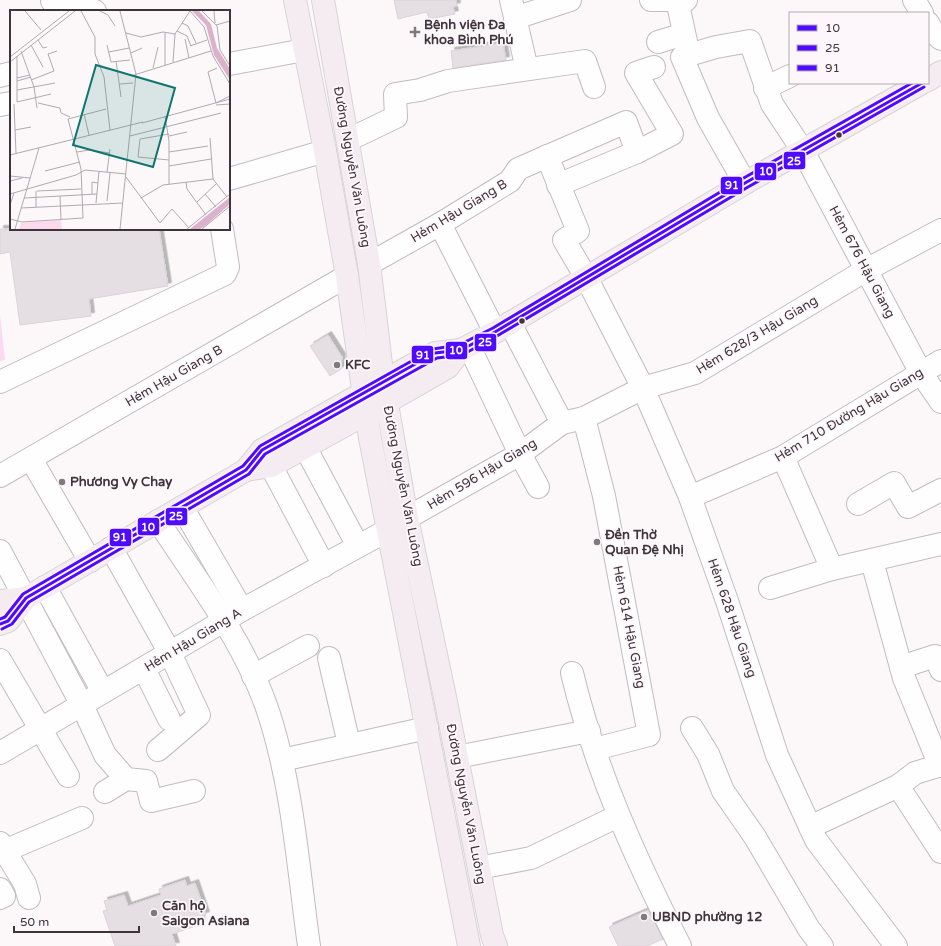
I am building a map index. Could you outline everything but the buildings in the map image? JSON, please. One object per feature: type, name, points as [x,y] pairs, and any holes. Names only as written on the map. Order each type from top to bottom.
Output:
[{"type":"main road","name":"Đường Nguyễn Văn Luông","points":[[295,0],[325,151],[346,276],[365,404],[388,530],[469,946]]},
{"type":"main road","name":"Đường Nguyễn Văn Luông","points":[[323,0],[369,264],[383,381],[407,518],[457,757],[492,935],[496,946]]},
{"type":"main road","points":[[929,79],[941,72]]},
{"type":"main road","points":[[0,601],[26,598],[46,588],[246,470],[271,466],[305,447],[365,404],[383,381],[435,353],[465,348],[502,328],[587,279],[745,183],[920,84]]},
{"type":"main road","points":[[246,470],[262,450],[365,404],[387,402],[448,367],[465,348]]},
{"type":"main road","points":[[0,624],[8,620],[26,598]]},
{"type":"street","points":[[527,69],[513,9],[570,0]]},
{"type":"street","points":[[650,0],[680,0],[684,34],[689,55],[682,57],[708,118],[745,183]]},
{"type":"street","points":[[914,0],[921,12]]},
{"type":"street","points":[[51,4],[78,5],[92,10]]},
{"type":"street","points":[[929,25],[933,32],[941,39]]},
{"type":"street","points":[[658,42],[684,34]]},
{"type":"street","name":"Hẻm 676 Hậu Giang","points":[[689,55],[716,47],[750,41],[765,88],[772,104],[802,151],[920,373],[941,402]]},
{"type":"street","points":[[230,64],[304,50]]},
{"type":"street","points":[[348,140],[396,117],[396,94],[420,90],[448,81],[585,61],[594,88]]},
{"type":"street","points":[[547,156],[558,185],[637,152],[672,134],[636,73],[654,67]]},
{"type":"street","points":[[0,76],[10,73]]},
{"type":"street","points":[[765,88],[789,76]]},
{"type":"street","points":[[0,105],[10,103]]},
{"type":"street","name":"Hẻm Hậu Giang B","points":[[369,264],[440,224],[510,181],[518,169],[626,122],[637,152]]},
{"type":"street","points":[[230,179],[325,151]]},
{"type":"street","name":"Hẻm 628 Hậu Giang","points":[[558,185],[578,231],[564,240],[587,279],[643,388],[690,497],[727,601],[777,755],[816,840],[896,946]]},
{"type":"street","points":[[440,224],[502,328],[562,424]]},
{"type":"street","points":[[0,382],[225,274],[228,267],[222,230]]},
{"type":"street","name":"Hẻm 628/3 Hậu Giang","points":[[643,388],[695,373],[866,270],[941,230]]},
{"type":"street","name":"Hẻm Hậu Giang B","points":[[0,476],[346,276]]},
{"type":"street","points":[[465,348],[538,487]]},
{"type":"street","name":"Hẻm 710 Đường Hậu Giang","points":[[690,497],[783,457],[941,361]]},
{"type":"street","name":"Hẻm 596 Hậu Giang","points":[[407,518],[520,454],[562,424],[584,418],[643,388]]},
{"type":"street","name":"Hẻm 614 Hậu Giang","points":[[584,418],[604,496],[649,735],[592,740]]},
{"type":"street","points":[[305,447],[358,546]]},
{"type":"street","points":[[783,457],[832,569]]},
{"type":"street","points":[[31,459],[90,561]]},
{"type":"street","points":[[271,466],[324,566]]},
{"type":"street","points":[[858,504],[894,483],[908,507],[941,490]]},
{"type":"street","points":[[182,507],[242,610]]},
{"type":"street","points":[[158,521],[224,622],[253,676],[268,710],[282,760],[288,790],[309,946]]},
{"type":"street","name":"Hẻm Hậu Giang A","points":[[0,752],[144,669],[242,610],[388,530]]},
{"type":"street","points":[[770,588],[832,569],[941,544]]},
{"type":"street","points":[[112,548],[170,653],[199,715],[158,750]]},
{"type":"street","points":[[0,551],[82,705],[105,755],[126,779]]},
{"type":"street","points":[[810,827],[898,786],[916,773],[940,765],[901,668],[872,561]]},
{"type":"street","points":[[46,588],[103,692]]},
{"type":"street","points":[[253,676],[308,646]]},
{"type":"street","points":[[901,668],[935,656],[941,670]]},
{"type":"street","points":[[329,658],[349,744]]},
{"type":"street","points":[[0,660],[68,776]]},
{"type":"street","points":[[144,669],[169,720]]},
{"type":"street","points":[[572,673],[592,740],[618,816],[680,946]]},
{"type":"street","points":[[282,760],[427,728]]},
{"type":"street","points":[[692,728],[708,754],[723,791],[755,837],[809,929],[822,946]]},
{"type":"street","points":[[457,757],[592,740]]},
{"type":"street","points":[[105,792],[126,779],[146,781],[151,801],[194,791]]},
{"type":"street","points":[[898,786],[941,852]]},
{"type":"street","points":[[479,868],[531,858],[618,816]]},
{"type":"street","points":[[29,898],[25,884],[2,847],[82,818]]},
{"type":"street","points":[[0,889],[4,896],[0,898]]},
{"type":"shaded area","points":[[0,315],[5,360],[0,361]]},
{"type":"transit line","name":"91","points":[[0,619],[5,617],[23,594],[243,466],[260,446],[433,349],[459,345],[493,328],[742,179],[910,84]]},
{"type":"transit line","name":"10","points":[[0,624],[8,621],[26,598],[246,470],[262,450],[435,353],[461,350],[495,332],[745,183],[920,84]]},
{"type":"transit line","name":"25","points":[[2,629],[12,624],[29,602],[249,474],[265,454],[437,358],[462,355],[497,336],[748,187],[924,87]]},
{"type":"place","name":"Bệnh viện Đa khoa Bình Phú","points":[[415,32]]},
{"type":"place","name":"KFC","points":[[337,365]]},
{"type":"place","name":"Phương Vy Chay","points":[[62,482]]},
{"type":"place","name":"Đền Thờ Quan Đệ Nhị","points":[[597,542]]},
{"type":"place","name":"Căn hộ Saigon Asiana","points":[[154,913]]},
{"type":"place","name":"UBND phường 12","points":[[644,917]]}]
